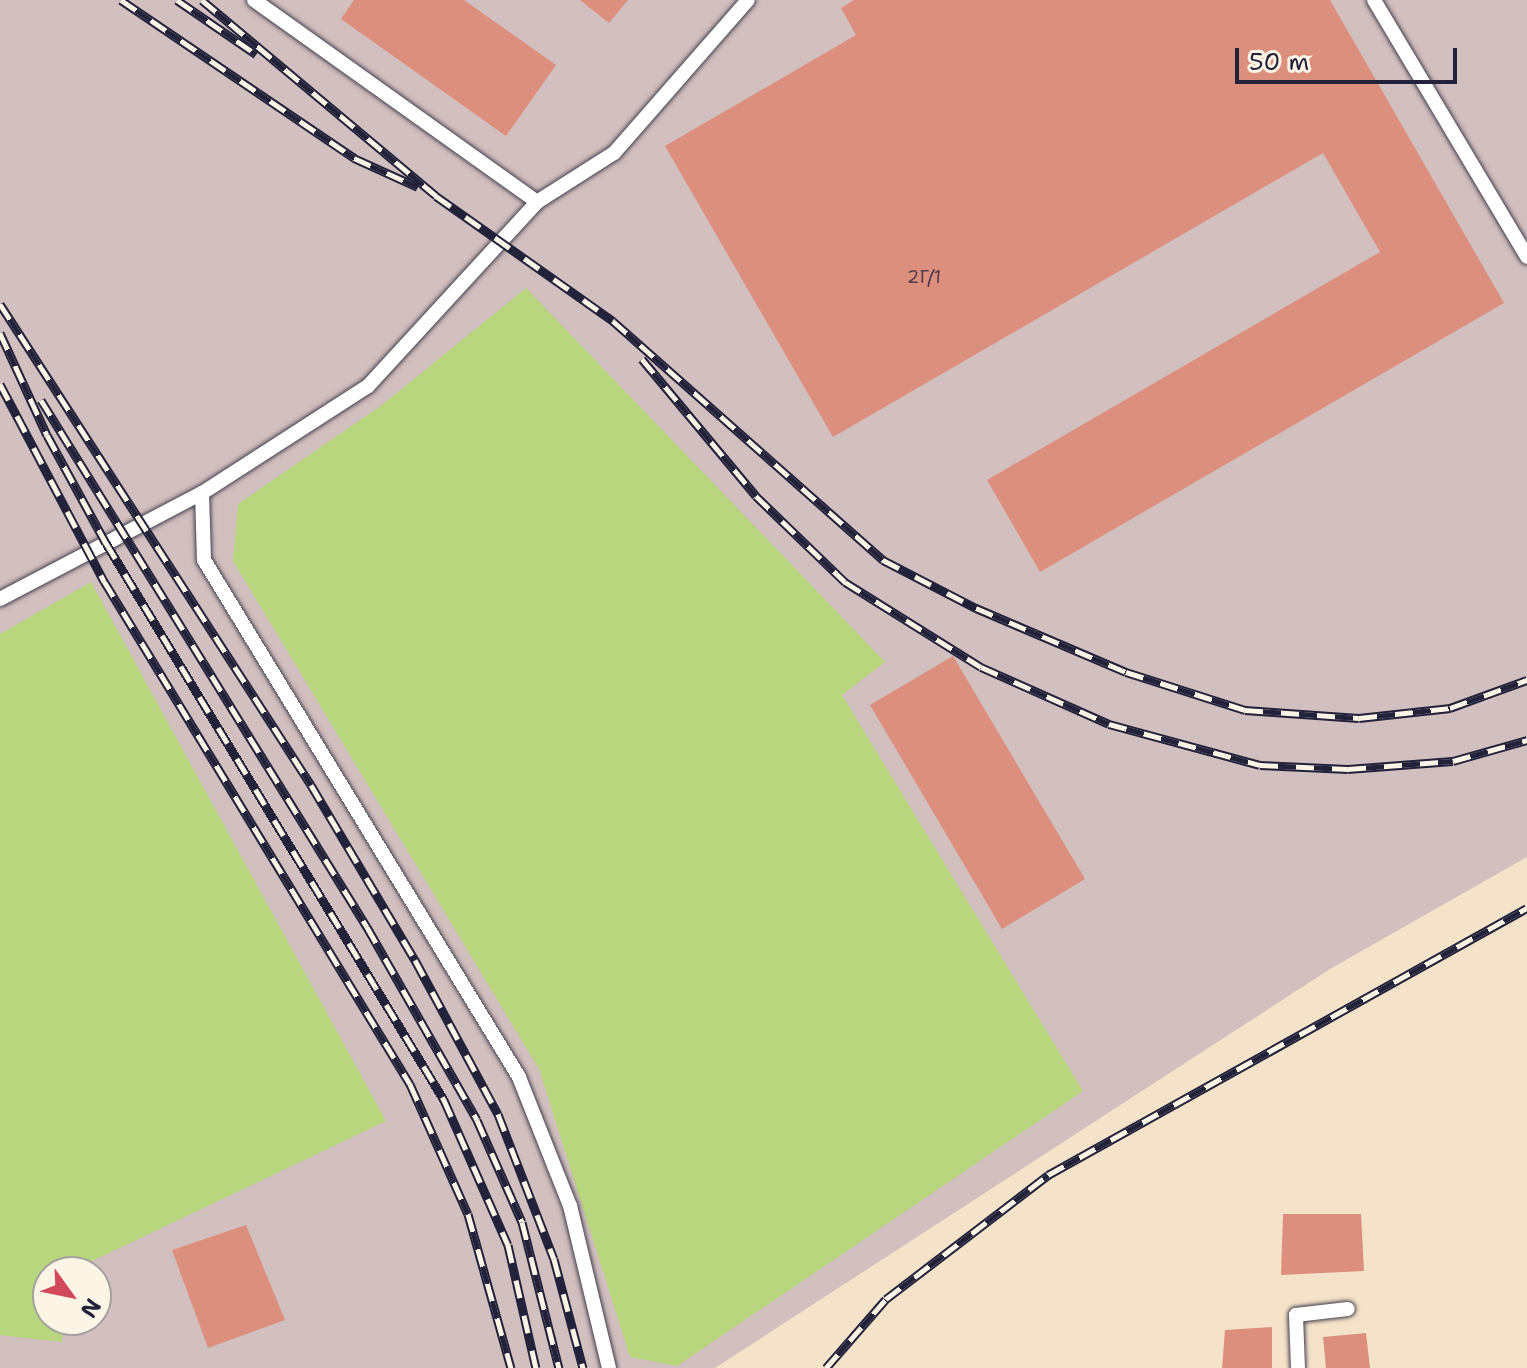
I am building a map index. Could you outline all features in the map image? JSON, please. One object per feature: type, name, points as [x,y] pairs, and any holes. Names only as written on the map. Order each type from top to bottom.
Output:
[{"type":"lane","points":[[254,0],[537,202]]},
{"type":"lane","points":[[0,599],[202,493],[368,386],[537,202],[614,153],[748,0]]},
{"type":"lane","points":[[1374,0],[1527,257]]},
{"type":"lane","points":[[202,493],[204,560],[519,1077],[570,1206],[609,1368]]},
{"type":"lane","points":[[1298,1368],[1296,1315],[1348,1309]]},
{"type":"shaded area","points":[[0,0],[1527,0],[1527,857],[1330,969],[715,1368],[0,1368]]},
{"type":"green space","points":[[526,288],[885,662],[842,695],[1083,1091],[677,1366],[630,1357],[539,1069],[233,561],[238,504],[382,405]]},
{"type":"green space","points":[[91,582],[386,1121],[103,1256],[32,1256],[32,1336],[63,1336],[62,1342],[0,1335],[0,634]]},
{"type":"building","points":[[354,0],[464,0],[556,65],[506,136],[341,19]]},
{"type":"building","points":[[580,0],[628,0],[609,23]]},
{"type":"building","points":[[854,0],[1330,0],[1504,303],[1040,572],[987,480],[1380,252],[1323,153],[833,437],[665,146],[856,35],[841,8]]},
{"type":"building","points":[[953,656],[1085,879],[1002,929],[870,705]]},
{"type":"building","points":[[1283,1214],[1361,1214],[1364,1271],[1281,1275]]},
{"type":"building","points":[[246,1225],[285,1320],[208,1348],[172,1250]]},
{"type":"building","points":[[1272,1327],[1272,1368],[1222,1368],[1225,1330]]},
{"type":"building","points":[[1366,1333],[1370,1368],[1326,1368],[1323,1337]]},
{"type":"railway","points":[[121,0],[354,158],[418,187]]},
{"type":"railway","points":[[177,0],[256,54]]},
{"type":"railway","points":[[202,0],[436,196],[613,321],[883,560],[976,608],[1126,672],[1245,710],[1359,718],[1450,708],[1527,680]]},
{"type":"railway","points":[[0,304],[311,785],[415,960],[498,1114],[554,1259],[583,1368]]},
{"type":"railway","points":[[0,333],[47,435],[106,543],[444,1100],[508,1245],[536,1368]]},
{"type":"railway","points":[[642,359],[756,496],[845,582],[981,667],[1109,724],[1260,765],[1348,769],[1453,761],[1527,740]]},
{"type":"railway","points":[[0,384],[104,581],[410,1084],[468,1214],[511,1368]]},
{"type":"railway","points":[[41,400],[367,927],[477,1120],[522,1222],[559,1368]]},
{"type":"railway","points":[[826,1368],[886,1299],[1048,1175],[1527,908]]}]
